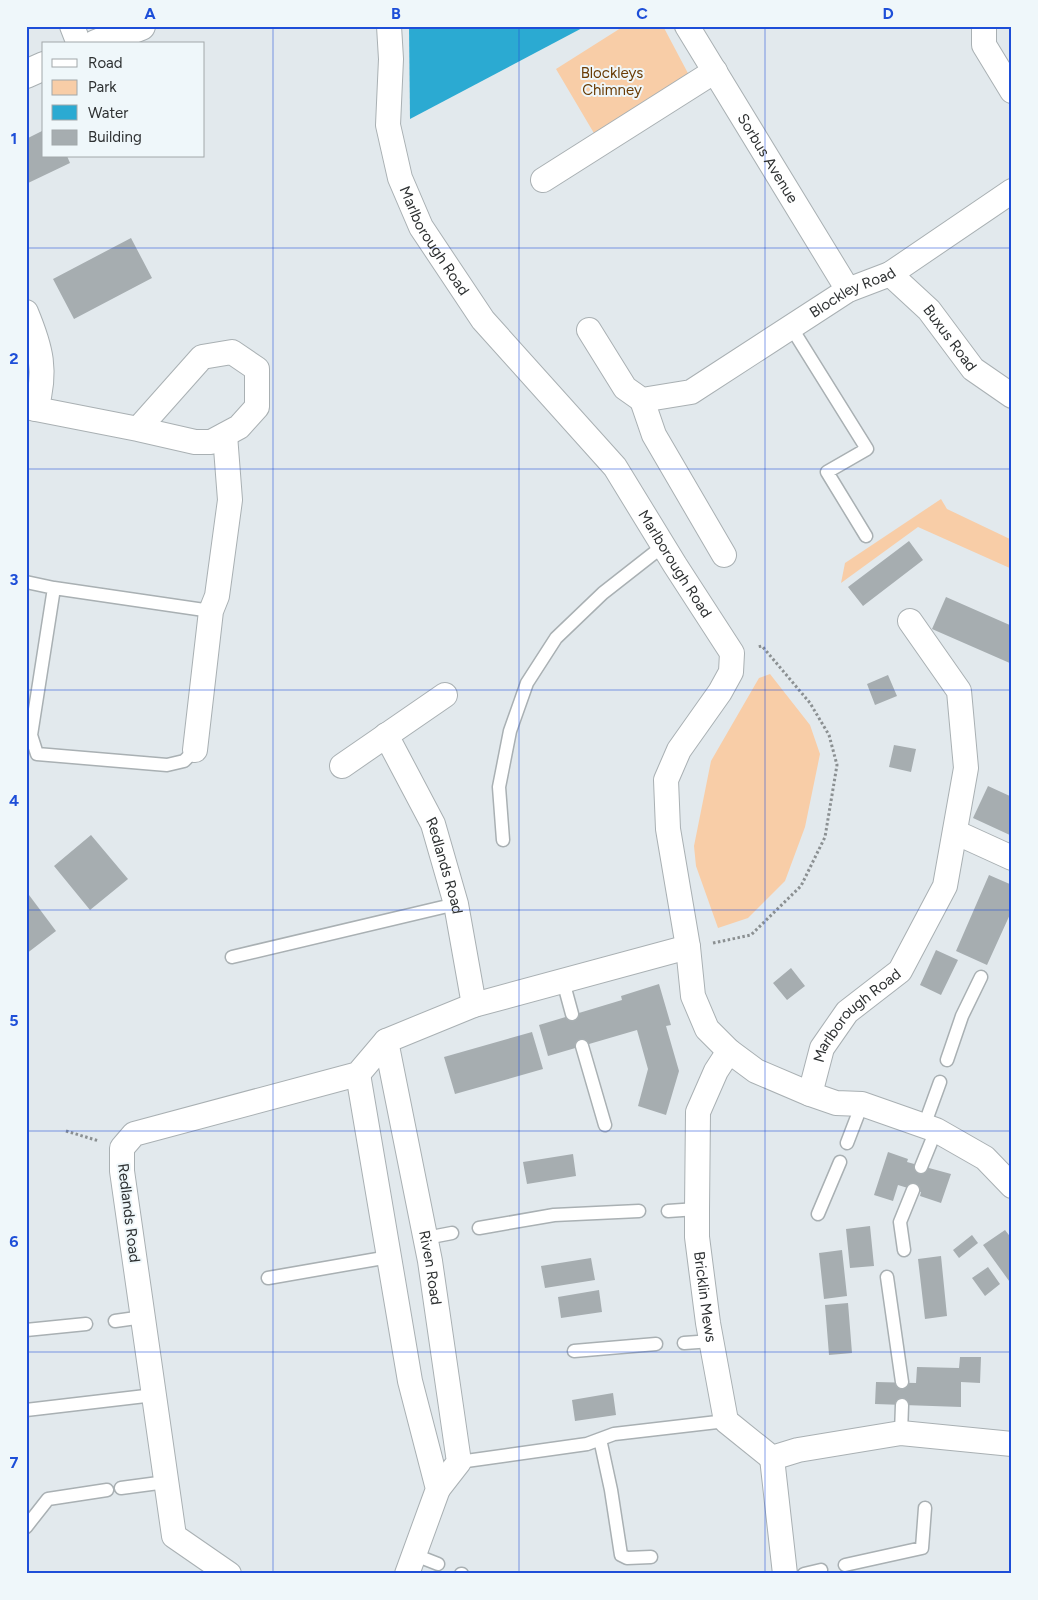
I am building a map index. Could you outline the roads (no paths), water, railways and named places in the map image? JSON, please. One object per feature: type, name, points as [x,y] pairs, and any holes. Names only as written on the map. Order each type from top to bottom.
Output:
[{"type":"street","points":[[72,26],[78,42]]},
{"type":"street","points":[[101,42],[141,26]]},
{"type":"street","name":"Marlborough Road","points":[[388,26],[391,59],[388,125],[400,178],[421,227],[483,320],[615,467],[732,653],[730,672],[720,692],[679,750],[666,780],[668,829],[688,948]]},
{"type":"street","name":"Sorbus Avenue","points":[[688,26],[848,290]]},
{"type":"street","points":[[984,26],[984,45],[1012,91]]},
{"type":"street","points":[[26,74],[42,67]]},
{"type":"street","points":[[543,180],[715,71]]},
{"type":"street","name":"Blockley Road","points":[[642,400],[691,392],[848,290],[890,274],[1012,191]]},
{"type":"street","name":"Buxus Road","points":[[890,274],[929,310],[973,369],[1012,396]]},
{"type":"street","points":[[26,312],[41,356],[43,385],[31,408],[195,442],[211,442],[239,427],[257,407],[257,369],[232,352],[202,358],[138,429]]},
{"type":"street","points":[[589,330],[625,388],[642,400],[654,435],[724,555]]},
{"type":"street","points":[[195,750],[211,611],[217,596],[230,500],[226,435]]},
{"type":"street","name":"Marlborough Road","points":[[810,1094],[822,1048],[847,1012],[900,971],[945,886],[966,768],[959,691],[910,621]]},
{"type":"street","points":[[342,766],[445,695]]},
{"type":"street","name":"Redlands Road","points":[[386,735],[433,824],[456,904],[474,1005]]},
{"type":"street","points":[[955,832],[1012,858]]},
{"type":"street","points":[[438,1489],[410,1381],[358,1074],[386,1041],[474,1005],[688,948],[693,996],[708,1029],[729,1051],[756,1071],[810,1094],[836,1102],[862,1104],[930,1128],[985,1158],[1011,1184]]},
{"type":"street","name":"Riven Road","points":[[386,1041],[426,1238],[459,1462]]},
{"type":"street","name":"Bricklin Mews","points":[[726,1421],[697,1237],[697,1209],[698,1112],[716,1071],[729,1051]]},
{"type":"street","name":"Redlands Road","points":[[229,1574],[174,1536],[122,1171],[122,1148],[134,1134],[358,1074]]},
{"type":"street","points":[[726,1421],[772,1458],[785,1574]]},
{"type":"street","points":[[772,1458],[798,1450],[901,1433],[1012,1444]]},
{"type":"street","points":[[411,1564],[438,1489],[459,1462]]},
{"type":"lane","points":[[791,327],[867,448],[827,472],[866,536]]},
{"type":"lane","points":[[503,840],[499,787],[510,731],[527,683],[556,638],[603,593],[663,546]]},
{"type":"lane","points":[[26,582],[54,588],[211,611]]},
{"type":"lane","points":[[54,588],[31,735],[38,754],[167,765],[184,761],[195,750]]},
{"type":"lane","points":[[232,958],[456,904]]},
{"type":"lane","points":[[947,1060],[962,1016],[981,977]]},
{"type":"lane","points":[[563,981],[572,1014]]},
{"type":"lane","points":[[582,1046],[605,1125]]},
{"type":"lane","points":[[921,1167],[940,1082]]},
{"type":"lane","points":[[847,1143],[862,1104]]},
{"type":"lane","points":[[818,1214],[840,1162]]},
{"type":"lane","points":[[904,1250],[900,1222],[913,1190]]},
{"type":"lane","points":[[668,1210],[697,1209]]},
{"type":"lane","points":[[479,1228],[554,1215],[639,1212]]},
{"type":"lane","points":[[426,1238],[452,1233]]},
{"type":"lane","points":[[268,1278],[389,1257]]},
{"type":"lane","points":[[887,1277],[902,1382]]},
{"type":"lane","points":[[115,1320],[143,1317]]},
{"type":"lane","points":[[26,1330],[86,1324]]},
{"type":"lane","points":[[684,1342],[712,1341]]},
{"type":"lane","points":[[574,1350],[656,1344]]},
{"type":"lane","points":[[26,1410],[154,1395]]},
{"type":"lane","points":[[901,1433],[902,1405]]},
{"type":"lane","points":[[459,1462],[587,1444],[614,1434],[726,1421]]},
{"type":"lane","points":[[600,1439],[611,1490],[621,1555],[628,1558],[651,1558]]},
{"type":"lane","points":[[121,1488],[166,1482]]},
{"type":"lane","points":[[26,1527],[48,1499],[107,1490]]},
{"type":"lane","points":[[845,1564],[922,1548],[925,1508]]},
{"type":"lane","points":[[411,1564],[438,1564]]},
{"type":"lane","points":[[804,1574],[822,1570]]},
{"type":"water","points":[[409,26],[586,26],[410,119]]},
{"type":"park label","name":"Blockleys Chimney","points":[[612,82]]}]
